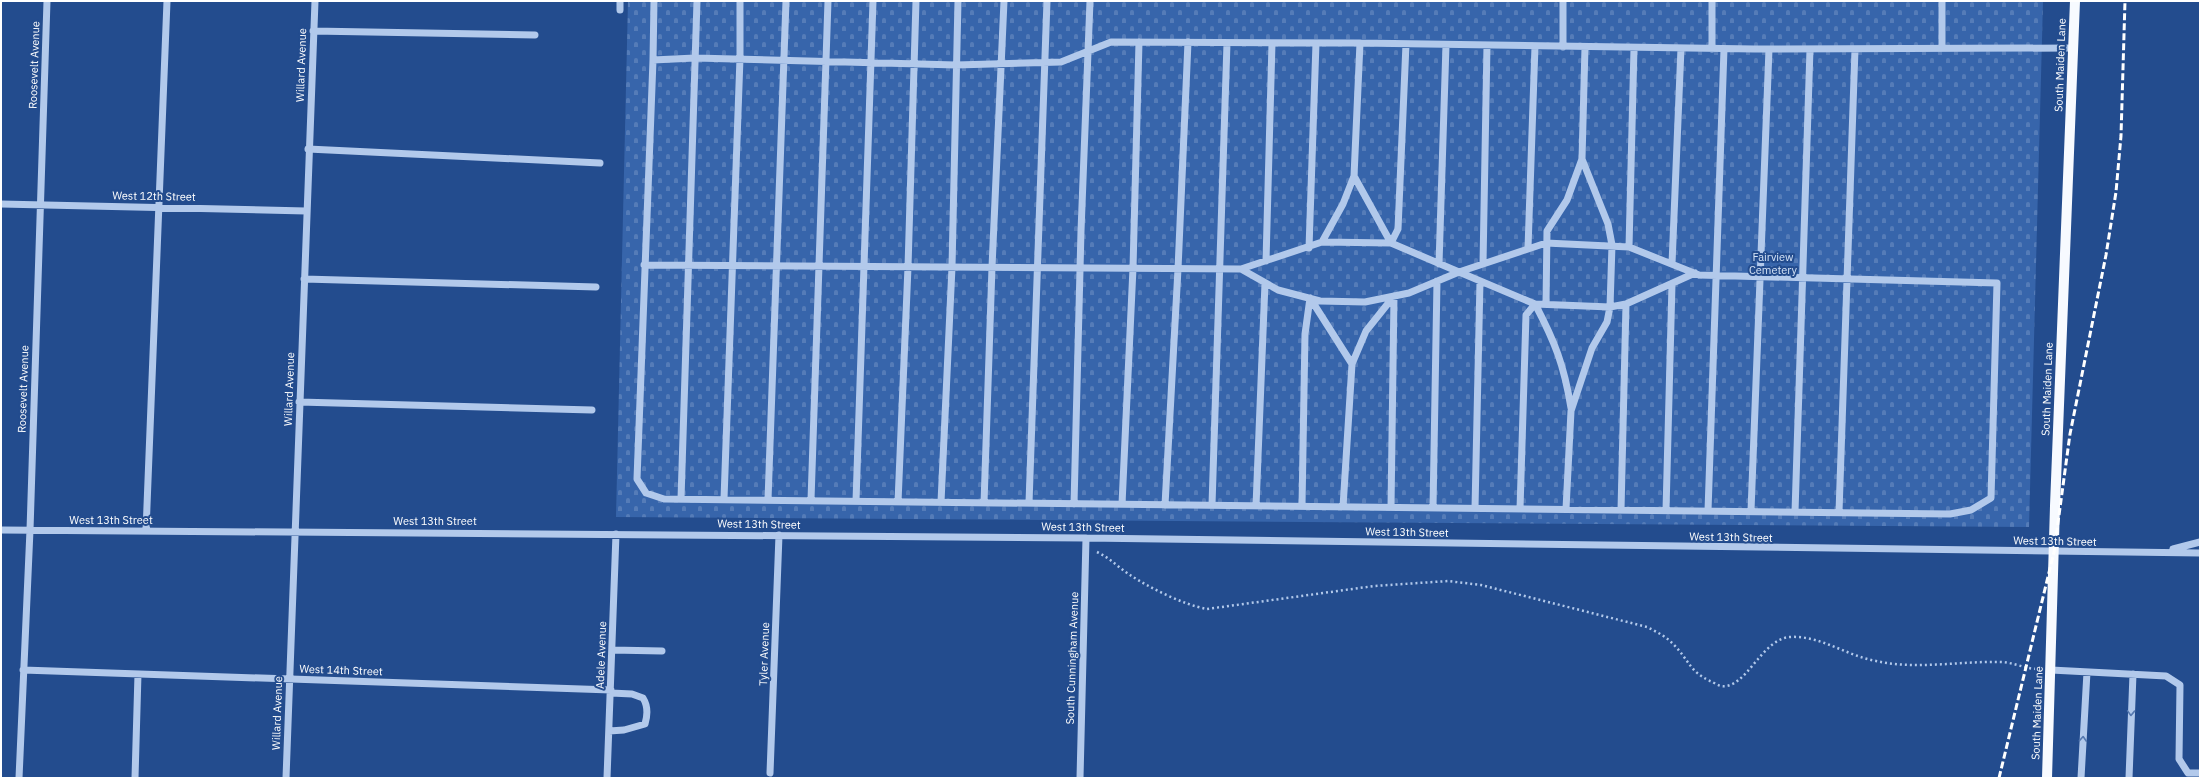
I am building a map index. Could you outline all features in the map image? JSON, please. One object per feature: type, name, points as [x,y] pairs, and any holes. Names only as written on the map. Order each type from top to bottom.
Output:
[{"type":"main road","name":"South Maiden Lane","points":[[2047,778],[2074,1]]},
{"type":"street","name":"Roosevelt Avenue","points":[[19,778],[30,530],[47,1]]},
{"type":"street","points":[[146,531],[167,1]]},
{"type":"street","name":"Willard Avenue","points":[[286,778],[308,149],[315,1]]},
{"type":"street","points":[[620,1],[620,10]]},
{"type":"street","points":[[654,1],[637,479],[646,493],[664,499],[1950,514],[1971,510],[1991,498],[1997,283],[1718,275],[1695,273],[1629,247],[1546,243],[1459,272],[1409,293],[1364,302],[1320,301],[1278,290],[1241,269]]},
{"type":"street","points":[[681,499],[697,1]]},
{"type":"street","points":[[724,499],[740,58],[740,1]]},
{"type":"street","points":[[768,500],[786,1]]},
{"type":"street","points":[[811,500],[828,1]]},
{"type":"street","points":[[856,501],[866,266],[874,1]]},
{"type":"street","points":[[898,502],[908,267],[916,1]]},
{"type":"street","points":[[941,502],[952,267],[958,1]]},
{"type":"street","points":[[984,503],[992,267],[1004,1]]},
{"type":"street","points":[[1029,503],[1047,1]]},
{"type":"street","points":[[1074,504],[1080,268],[1090,1]]},
{"type":"street","points":[[1563,1],[1563,47]]},
{"type":"street","points":[[1712,1],[1712,49]]},
{"type":"street","points":[[1942,1],[1942,48]]},
{"type":"street","points":[[313,31],[535,35]]},
{"type":"street","points":[[653,60],[740,58],[826,62],[956,65],[1060,62],[1111,42],[1360,43],[1712,49],[2073,48]]},
{"type":"street","points":[[1122,504],[1133,268],[1139,42]]},
{"type":"street","points":[[1165,505],[1178,269],[1188,42]]},
{"type":"street","points":[[1212,505],[1221,269],[1227,42]]},
{"type":"street","points":[[1266,261],[1272,43]]},
{"type":"street","points":[[1309,248],[1316,43]]},
{"type":"street","points":[[1322,242],[1343,204],[1354,176],[1360,43]]},
{"type":"street","points":[[1391,243],[1398,230],[1406,44]]},
{"type":"street","points":[[1439,264],[1446,45]]},
{"type":"street","points":[[1483,264],[1487,45]]},
{"type":"street","points":[[1528,248],[1535,46]]},
{"type":"street","points":[[1546,304],[1547,231],[1567,200],[1582,159],[1585,47]]},
{"type":"street","points":[[1629,247],[1634,48]]},
{"type":"street","points":[[1672,264],[1681,48]]},
{"type":"street","points":[[1708,511],[1718,275],[1724,49]]},
{"type":"street","points":[[1751,511],[1768,49]]},
{"type":"street","points":[[1795,512],[1810,49]]},
{"type":"street","points":[[1839,512],[1855,49]]},
{"type":"street","points":[[308,149],[600,163]]},
{"type":"street","points":[[1571,411],[1592,348],[1607,322],[1610,307],[1612,245],[1608,224],[1582,159]]},
{"type":"street","points":[[1354,176],[1391,243]]},
{"type":"street","name":"West 12th Street","points":[[1,204],[306,212]]},
{"type":"street","points":[[644,265],[1241,269],[1309,248],[1322,242],[1391,243],[1535,304],[1610,307],[1626,304],[1695,273]]},
{"type":"street","points":[[304,279],[596,287]]},
{"type":"street","points":[[1433,508],[1437,281]]},
{"type":"street","points":[[1475,508],[1480,281]]},
{"type":"street","points":[[1256,506],[1265,283]]},
{"type":"street","points":[[1666,510],[1672,284]]},
{"type":"street","points":[[1343,507],[1352,364],[1366,331],[1394,296]]},
{"type":"street","points":[[1391,507],[1394,296]]},
{"type":"street","points":[[1310,298],[1352,364]]},
{"type":"street","points":[[1302,506],[1305,334],[1310,298]]},
{"type":"street","points":[[1535,304],[1554,341],[1565,374],[1571,411],[1566,509]]},
{"type":"street","points":[[1520,509],[1526,315],[1535,304]]},
{"type":"street","points":[[1621,510],[1626,304]]},
{"type":"street","points":[[299,402],[592,410]]},
{"type":"street","name":"West 13th Street","points":[[1,530],[1086,538],[2200,553]]},
{"type":"street","name":"Adele Avenue","points":[[607,778],[616,534]]},
{"type":"street","name":"Tyler Avenue","points":[[770,773],[779,535]]},
{"type":"street","name":"South Cunningham Avenue","points":[[1080,778],[1086,538]]},
{"type":"street","name":"West 13th Street","points":[[2165,552],[2200,542]]},
{"type":"street","points":[[612,650],[662,651]]},
{"type":"street","name":"West 14th Street","points":[[23,670],[611,691],[632,694],[643,698],[647,705],[646,724],[624,730],[609,731]]},
{"type":"street","points":[[2051,670],[2166,676],[2180,685],[2179,759],[2188,773],[2200,773]]},
{"type":"street","points":[[2081,778],[2087,672]]},
{"type":"street","points":[[135,778],[138,674]]},
{"type":"street","points":[[2129,778],[2133,674]]},
{"type":"path","points":[[1086,546],[1110,558],[1132,576],[1181,602],[1191,606],[1207,609],[1374,586],[1430,580],[1481,585],[1647,627],[1662,635],[1674,645],[1698,675],[1721,686],[1730,684],[1745,674],[1762,653],[1777,641],[1788,637],[1802,637],[1875,661],[1903,666],[2006,662],[2035,669],[2051,670]]},
{"type":"green space","name":"Fairview Cemetery","points":[[628,1],[2043,1],[2029,527],[616,517]]},
{"type":"railway","points":[[1999,778],[2054,552],[2070,434],[2106,255],[2116,192],[2121,136],[2125,1]]}]
